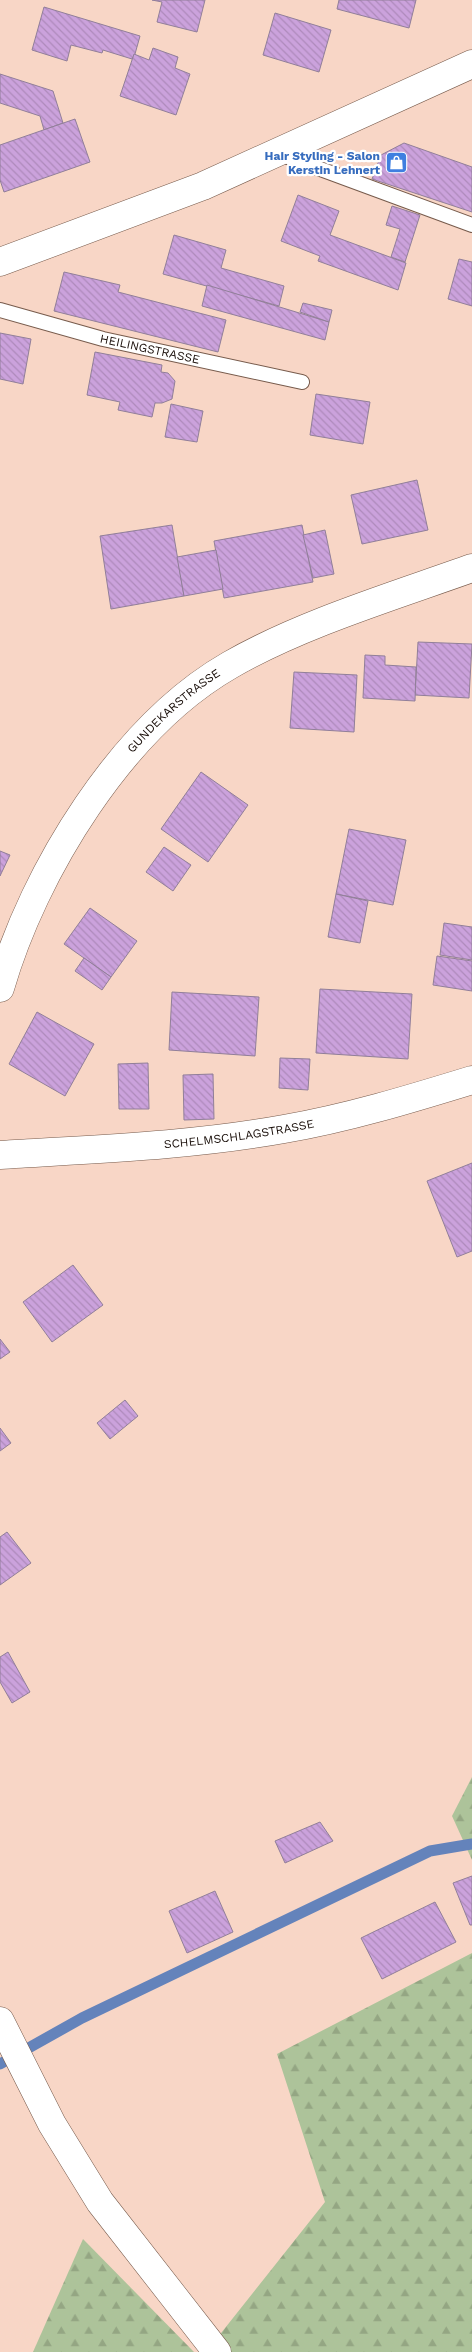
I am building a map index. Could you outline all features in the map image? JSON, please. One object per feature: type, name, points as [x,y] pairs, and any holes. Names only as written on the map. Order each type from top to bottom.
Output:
[{"type":"street","points":[[0,262],[194,190],[472,64]]},
{"type":"street","name":"GUNDEKARSTRASSE","points":[[0,988],[10,955],[60,847],[113,772],[174,704],[230,666],[294,634],[472,568]]},
{"type":"street","name":"SCHELMSCHLAGSTRASSE","points":[[0,1155],[164,1145],[284,1129],[394,1104],[472,1080]]},
{"type":"street","points":[[0,2021],[52,2124],[100,2202],[217,2352]]},
{"type":"lane","points":[[277,153],[472,225]]},
{"type":"lane","name":"HEILINGSTRASSE","points":[[0,310],[103,339],[302,382]]},
{"type":"green space","points":[[472,1777],[472,1860],[452,1816]]},
{"type":"green space","points":[[472,1953],[472,2352],[206,2352],[325,2202],[277,2054]]},
{"type":"green space","points":[[83,2239],[194,2352],[33,2352]]},
{"type":"building","points":[[152,0],[205,0],[197,32],[157,22],[162,2]]},
{"type":"building","points":[[339,0],[416,0],[409,28],[337,9]]},
{"type":"building","points":[[44,7],[140,36],[135,54],[132,59],[103,50],[102,53],[71,45],[67,61],[32,50]]},
{"type":"building","points":[[275,13],[331,30],[319,72],[263,55]]},
{"type":"building","points":[[153,48],[178,57],[175,68],[190,74],[176,115],[120,96],[134,54],[149,60]]},
{"type":"building","points":[[0,74],[53,91],[63,123],[44,130],[40,116],[0,103]]},
{"type":"building","points":[[75,119],[90,162],[4,192],[0,180],[0,145]]},
{"type":"building","points":[[404,143],[472,167],[472,212],[372,179],[381,155]]},
{"type":"building","points":[[298,195],[339,211],[330,235],[406,263],[398,290],[318,261],[320,256],[281,241]]},
{"type":"building","points":[[392,206],[420,215],[405,262],[391,257],[400,229],[386,225]]},
{"type":"building","points":[[174,235],[226,250],[221,268],[284,286],[279,306],[163,274]]},
{"type":"building","points":[[459,259],[472,262],[472,306],[448,299]]},
{"type":"building","points":[[64,272],[120,285],[118,292],[226,320],[218,352],[54,311]]},
{"type":"building","points":[[207,285],[329,322],[325,340],[202,306]]},
{"type":"building","points":[[303,303],[332,310],[329,322],[300,312]]},
{"type":"building","points":[[0,333],[31,339],[23,384],[0,379]]},
{"type":"building","points":[[95,352],[162,365],[161,372],[168,373],[175,381],[172,399],[162,403],[155,403],[152,417],[118,410],[120,402],[87,395]]},
{"type":"building","points":[[316,394],[370,402],[363,444],[310,435]]},
{"type":"building","points":[[171,404],[203,411],[197,442],[165,437]]},
{"type":"building","points":[[417,480],[428,530],[362,544],[351,495]]},
{"type":"building","points":[[172,525],[184,596],[111,609],[100,536]]},
{"type":"building","points":[[302,525],[313,582],[224,598],[214,541]]},
{"type":"building","points":[[325,530],[334,574],[313,578],[303,535]]},
{"type":"building","points":[[216,550],[223,589],[184,596],[177,557]]},
{"type":"building","points":[[418,642],[472,644],[469,698],[415,695]]},
{"type":"building","points":[[365,655],[385,656],[385,665],[416,667],[415,701],[363,698]]},
{"type":"building","points":[[294,672],[357,675],[354,732],[290,728]]},
{"type":"building","points":[[201,772],[248,805],[208,862],[161,829]]},
{"type":"building","points":[[349,829],[406,840],[393,905],[336,894]]},
{"type":"building","points":[[164,847],[191,865],[173,891],[146,872]]},
{"type":"building","points":[[0,851],[10,855],[0,876]]},
{"type":"building","points":[[336,894],[368,901],[360,943],[328,937]]},
{"type":"building","points":[[90,908],[137,941],[111,977],[64,944]]},
{"type":"building","points":[[444,923],[472,927],[472,960],[440,955]]},
{"type":"building","points":[[437,956],[472,961],[472,991],[433,985]]},
{"type":"building","points":[[84,958],[111,977],[102,990],[75,971]]},
{"type":"building","points":[[320,989],[412,994],[408,1059],[316,1053]]},
{"type":"building","points":[[172,992],[259,997],[255,1056],[169,1050]]},
{"type":"building","points":[[37,1012],[94,1044],[65,1096],[9,1064]]},
{"type":"building","points":[[280,1058],[310,1059],[308,1090],[279,1088]]},
{"type":"building","points":[[148,1063],[149,1109],[119,1109],[118,1064]]},
{"type":"building","points":[[213,1074],[214,1119],[184,1120],[183,1075]]},
{"type":"building","points":[[472,1163],[472,1251],[457,1257],[427,1181]]},
{"type":"building","points":[[73,1265],[103,1305],[52,1342],[23,1302]]},
{"type":"building","points":[[0,1339],[10,1352],[0,1359]]},
{"type":"building","points":[[125,1400],[138,1416],[110,1439],[97,1423]]},
{"type":"building","points":[[0,1428],[11,1443],[0,1451]]},
{"type":"building","points":[[7,1532],[31,1563],[0,1585],[0,1537]]},
{"type":"building","points":[[8,1652],[30,1692],[12,1703],[0,1682],[0,1657]]},
{"type":"building","points":[[320,1822],[333,1841],[285,1863],[275,1841]]},
{"type":"building","points":[[472,1876],[472,1925],[470,1925],[453,1883]]},
{"type":"building","points":[[215,1891],[233,1932],[187,1953],[169,1911]]},
{"type":"building","points":[[435,1902],[456,1942],[382,1979],[361,1938]]},
{"type":"waterway","points":[[0,2064],[82,2018],[430,1851],[472,1844]]},
{"type":"place","name":"Hair Styling - Salon Kerstin Lehnert","points":[[396,163]]}]
